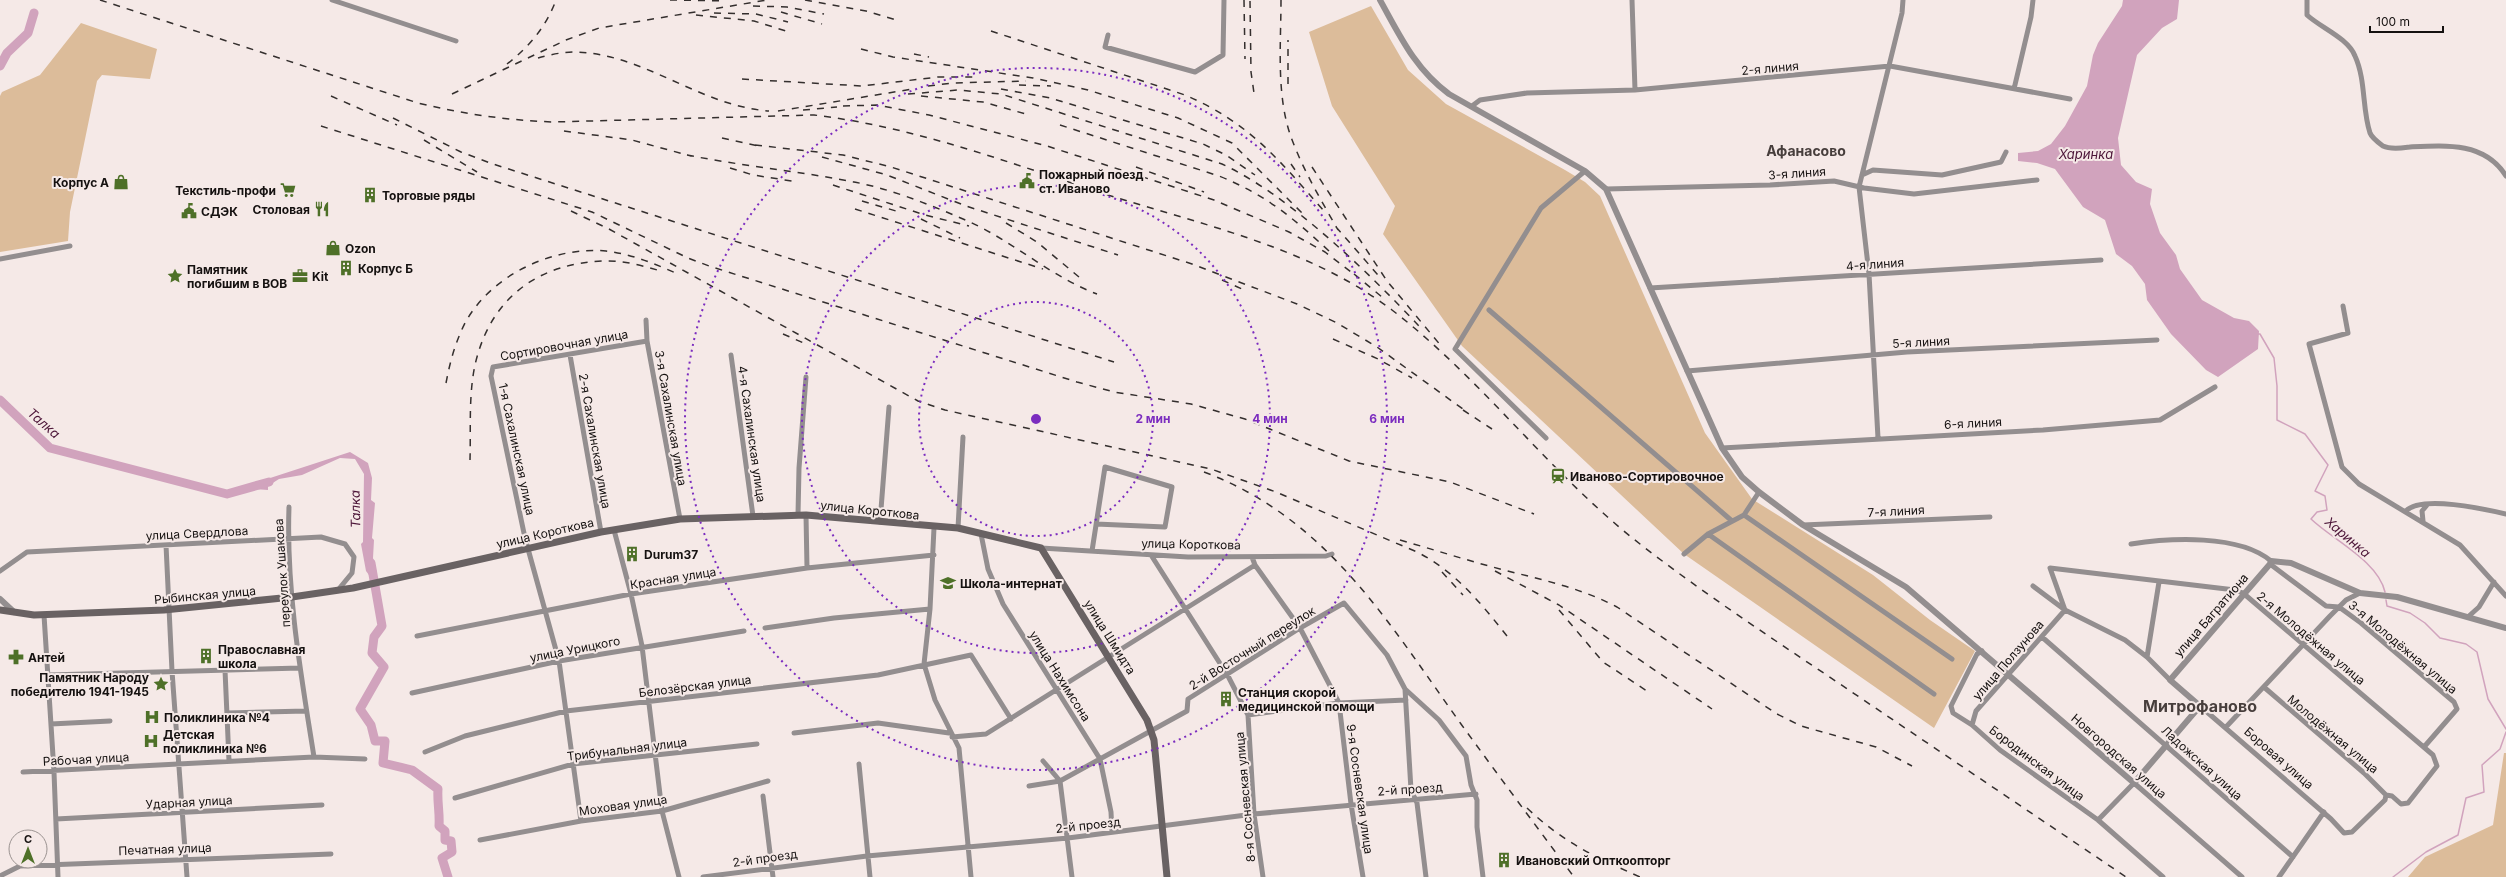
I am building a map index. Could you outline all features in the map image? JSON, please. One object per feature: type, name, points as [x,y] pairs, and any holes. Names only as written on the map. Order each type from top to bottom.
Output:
[{"type":"main road","name":"улица Короткова","points":[[409,574],[530,549],[601,532],[680,520],[753,516],[802,515],[934,528],[958,528],[1041,548]]},
{"type":"main road","name":"улица Шмидта","points":[[1041,548],[1109,655],[1150,729],[1154,740],[1168,877]]},
{"type":"main road","name":"Рыбинская улица","points":[[0,610],[44,615],[169,610],[292,597],[353,588],[409,574]]},
{"type":"street","points":[[332,0],[456,41]]},
{"type":"street","points":[[1108,36],[1105,47],[1195,72],[1223,55],[1224,0]]},
{"type":"street","points":[[1380,0],[1418,66],[1427,76],[1449,94],[1585,170],[1606,188]]},
{"type":"street","points":[[1632,0],[1635,90]]},
{"type":"street","points":[[1878,438],[1872,355],[1869,274],[1860,187],[1890,66],[1902,13],[1903,0]]},
{"type":"street","points":[[2014,89],[2032,17],[2033,0]]},
{"type":"street","points":[[2307,0],[2306,16],[2349,46],[2355,56],[2364,90],[2371,135],[2379,143],[2386,147],[2395,148],[2439,146],[2467,148],[2493,160],[2506,176]]},
{"type":"street","name":"2-я линия","points":[[1472,106],[1480,100],[1527,93],[1635,90],[1890,66],[2070,99]]},
{"type":"street","points":[[1862,176],[1873,170],[1942,175],[2002,162],[2006,152]]},
{"type":"street","points":[[1546,438],[1455,349],[1541,208],[1585,170]]},
{"type":"street","name":"3-я линия","points":[[1606,188],[1770,185],[1834,180],[1860,187],[1914,194],[2037,180]]},
{"type":"street","name":"Новгородская улица","points":[[1606,188],[1722,448],[1742,477],[1759,492],[1804,525],[1906,586],[2242,877]]},
{"type":"street","points":[[0,259],[70,246]]},
{"type":"street","name":"4-я линия","points":[[1650,288],[2102,260]]},
{"type":"street","points":[[2343,306],[2348,333],[2309,344],[2338,457],[2342,467],[2352,478],[2423,521],[2464,549],[2506,596]]},
{"type":"street","points":[[1489,310],[1732,521]]},
{"type":"street","name":"3-я Сахалинская улица","points":[[646,320],[647,341],[680,520]]},
{"type":"street","name":"5-я линия","points":[[1687,371],[1872,355],[2157,340]]},
{"type":"street","name":"Сортировочная улица","points":[[491,376],[493,367],[647,341]]},
{"type":"street","name":"2-я Сахалинская улица","points":[[570,355],[601,532]]},
{"type":"street","name":"4-я Сахалинская улица","points":[[731,355],[753,516]]},
{"type":"street","name":"1-я Сахалинская улица","points":[[491,376],[530,549],[559,661],[581,821]]},
{"type":"street","points":[[806,377],[799,468],[807,568]]},
{"type":"street","name":"6-я линия","points":[[1722,448],[1878,438],[2043,430],[2160,420],[2215,387]]},
{"type":"street","points":[[880,522],[889,406]]},
{"type":"street","points":[[958,528],[963,437]]},
{"type":"street","points":[[1092,551],[1096,524],[1105,467],[1172,487],[1165,527],[1096,524]]},
{"type":"street","points":[[1684,554],[1708,534],[1744,515],[1759,492]]},
{"type":"street","points":[[2406,511],[2415,505],[2457,505],[2506,514]]},
{"type":"street","points":[[2423,521],[2422,511],[2427,505]]},
{"type":"street","name":"переулок Ушакова","points":[[289,507],[288,538],[292,597],[300,668],[314,757]]},
{"type":"street","points":[[1744,515],[1952,659]]},
{"type":"street","name":"7-я линия","points":[[1804,525],[1990,516]]},
{"type":"street","points":[[934,528],[934,555],[924,664],[935,700],[951,735],[959,748],[971,877]]},
{"type":"street","points":[[614,530],[631,594],[642,646],[657,755],[662,811],[679,877]]},
{"type":"street","name":"улица Нахимсона","points":[[981,534],[988,569],[1003,604],[1100,758],[1111,812],[1112,832]]},
{"type":"street","points":[[1708,534],[1934,694]]},
{"type":"street","name":"улица Свердлова","points":[[0,571],[27,552],[321,537],[345,544],[354,556],[352,573],[338,590]]},
{"type":"street","name":"3-я Молодёжная улица","points":[[2131,544],[2170,539],[2205,541],[2251,548],[2326,606],[2339,607],[2399,654],[2457,706],[2457,709],[2424,747]]},
{"type":"street","points":[[166,545],[172,671],[188,877]]},
{"type":"street","name":"улица Короткова","points":[[1041,548],[1151,555],[1252,557],[1326,556],[1332,554]]},
{"type":"street","name":"Красная улица","points":[[417,636],[546,609],[631,594],[807,568],[934,555]]},
{"type":"street","points":[[1151,555],[1228,676],[1248,715],[1338,703],[1406,700]]},
{"type":"street","name":"9-я Сосневская улица","points":[[1252,557],[1255,565],[1300,628],[1338,703],[1351,804],[1363,877]]},
{"type":"street","points":[[2270,562],[2291,563],[2360,593],[2397,597],[2469,616],[2506,628]]},
{"type":"street","name":"улица Багратиона","points":[[2170,680],[2270,562]]},
{"type":"street","points":[[794,733],[878,723],[951,735],[986,734],[1109,655],[1186,609],[1255,565]]},
{"type":"street","name":"2-я Молодёжная улица","points":[[2065,610],[2050,568],[2235,590],[2243,593],[2424,747],[2435,759],[2437,766],[2406,804],[2401,804],[2392,796],[2386,795]]},
{"type":"street","points":[[2147,657],[2159,582]]},
{"type":"street","points":[[2469,616],[2479,607],[2494,582]]},
{"type":"street","name":"Боровая улица","points":[[2033,586],[2065,610],[2116,634],[2147,657],[2170,680],[2324,812],[2341,830],[2350,834],[2385,800],[2386,795]]},
{"type":"street","points":[[2226,727],[2265,688],[2346,600],[2360,593]]},
{"type":"street","points":[[0,600],[14,612]]},
{"type":"street","name":"2-й Восточный переулок","points":[[1029,786],[1060,781],[1150,729],[1186,711],[1188,699],[1228,676],[1300,628],[1344,603],[1387,656],[1405,689]]},
{"type":"street","points":[[765,628],[834,618],[930,609]]},
{"type":"street","name":"улица Ползунова","points":[[1972,725],[1976,711],[2010,675],[2065,610]]},
{"type":"street","points":[[44,615],[49,675],[58,877]]},
{"type":"street","name":"улица Урицкого","points":[[412,693],[559,661],[642,646],[744,631]]},
{"type":"street","name":"Ладожская улица","points":[[2042,637],[2166,744],[2293,857]]},
{"type":"street","name":"Бородинская улица","points":[[1982,651],[1977,654],[1951,706],[1956,716],[1972,725],[2000,750],[2098,820],[2163,877]]},
{"type":"street","name":"Белозёрская улица","points":[[425,752],[465,736],[566,711],[878,674],[971,655],[1011,718]]},
{"type":"street","points":[[49,675],[300,668]]},
{"type":"street","points":[[225,670],[229,761]]},
{"type":"street","name":"Молодёжная улица","points":[[2265,688],[2364,772],[2386,795]]},
{"type":"street","points":[[1405,689],[1411,790],[1415,799],[1426,877]]},
{"type":"street","points":[[1405,689],[1439,720],[1466,756],[1477,800],[1477,827],[1483,877]]},
{"type":"street","points":[[2098,820],[2134,783],[2200,706]]},
{"type":"street","points":[[227,714],[306,711]]},
{"type":"street","name":"8-я Сосневская улица","points":[[1248,715],[1254,814],[1263,877]]},
{"type":"street","points":[[51,724],[110,721]]},
{"type":"street","name":"Трибунальная улица","points":[[455,798],[573,764],[757,744]]},
{"type":"street","name":"Рабочая улица","points":[[23,772],[54,772],[179,763],[314,757],[365,759]]},
{"type":"street","points":[[1043,761],[1060,781],[1072,877]]},
{"type":"street","points":[[859,764],[870,877]]},
{"type":"street","name":"Моховая улица","points":[[480,840],[581,821],[662,811],[768,781]]},
{"type":"street","name":"2-й проезд","points":[[702,877],[771,867],[967,845],[1068,838],[1254,814],[1351,804],[1475,794]]},
{"type":"street","points":[[764,796],[773,877]]},
{"type":"street","name":"Ударная улица","points":[[56,819],[322,805]]},
{"type":"street","points":[[2279,877],[2324,812]]},
{"type":"street","name":"Печатная улица","points":[[2,875],[20,866],[186,858],[331,854]]},
{"type":"shaded area","points":[[1371,6],[1408,70],[1446,104],[1565,170],[1585,182],[1600,196],[1705,433],[1752,499],[1873,575],[1930,620],[1975,651],[1934,728],[1684,554],[1462,346],[1383,234],[1395,206],[1332,106],[1309,32]]},
{"type":"shaded area","points":[[81,23],[157,49],[150,79],[102,75],[97,81],[70,212],[68,241],[0,252],[0,96],[2,92],[40,75]]},
{"type":"shaded area","points":[[2504,753],[2506,753],[2506,877],[2408,877],[2425,857],[2493,825]]},
{"type":"water","name":"Харинка","points":[[2123,0],[2179,0],[2177,19],[2162,28],[2137,55],[2118,138],[2121,165],[2136,182],[2152,189],[2150,204],[2160,233],[2176,255],[2180,269],[2202,300],[2234,318],[2249,321],[2259,331],[2258,349],[2218,377],[2206,370],[2171,334],[2147,300],[2145,284],[2132,266],[2116,254],[2105,220],[2083,207],[2055,169],[2037,163],[2018,161],[2018,153],[2038,151],[2051,144],[2065,126],[2087,86],[2093,55],[2098,43],[2122,6]]},
{"type":"water","points":[[350,452],[368,463],[372,478],[371,500],[375,503],[372,538],[374,540],[373,558],[377,573],[369,575],[366,571],[361,544],[363,542],[364,474],[355,459],[340,458],[302,475],[279,479],[268,486],[268,490],[254,489],[264,480]]},
{"type":"waterway","name":"Талка","points":[[0,66],[7,53],[28,33],[34,13]]},
{"type":"waterway","name":"Харинка","points":[[2258,334],[2260,334],[2274,358],[2277,386],[2277,420],[2305,434],[2328,465],[2315,491],[2325,496],[2327,510],[2317,512],[2311,519],[2354,552],[2374,570],[2381,581],[2385,592]]},
{"type":"waterway","name":"Талка","points":[[0,400],[50,448],[227,494],[269,482]]},
{"type":"waterway","name":"Талка","points":[[371,563],[382,626],[374,637],[372,653],[384,667],[360,709],[371,725],[375,741],[385,741],[383,763],[412,770],[438,789],[439,826],[445,831],[445,840],[451,841],[452,852],[442,858],[448,877]]},
{"type":"waterway","name":"Харинка","points":[[2386,600],[2387,606],[2410,613],[2425,623],[2440,638],[2466,644],[2477,652],[2488,699],[2506,729]]},
{"type":"waterway","name":"Харинка","points":[[2393,877],[2426,852],[2458,835],[2466,798],[2484,792],[2482,765],[2500,749],[2506,732]]},
{"type":"railway","points":[[100,0],[418,103],[468,113],[518,120],[552,122],[814,115],[889,128],[962,147],[1105,194],[1254,240],[1290,254],[1326,270],[1360,288],[1392,310],[1425,337],[1456,366],[1576,488],[1607,517],[1664,562],[1712,597],[2126,877]]},
{"type":"railway","points":[[507,64],[523,51],[536,36],[542,28],[556,0]]},
{"type":"railway","points":[[670,0],[726,1]]},
{"type":"railway","points":[[452,94],[566,40],[599,28],[767,0]]},
{"type":"railway","points":[[805,0],[866,11],[896,20]]},
{"type":"railway","points":[[1244,0],[1245,59]]},
{"type":"railway","points":[[1281,0],[1280,69],[1286,121],[1301,161],[1338,230]]},
{"type":"railway","points":[[1250,1],[1251,72],[1254,93]]},
{"type":"railway","points":[[753,6],[787,7],[824,14]]},
{"type":"railway","points":[[781,12],[822,24]]},
{"type":"railway","points":[[714,13],[756,14],[788,22]]},
{"type":"railway","points":[[696,15],[754,21],[786,31]]},
{"type":"railway","points":[[991,31],[1185,95],[1208,106],[1228,118],[1262,144],[1324,211]]},
{"type":"railway","points":[[1288,40],[1288,84]]},
{"type":"railway","points":[[861,49],[893,57],[1033,78],[1088,90],[1178,118],[1232,143],[1302,213]]},
{"type":"railway","points":[[538,58],[569,52],[600,55],[624,61],[648,70],[719,100],[743,107],[769,111]]},
{"type":"railway","points":[[914,54],[929,57]]},
{"type":"railway","points":[[742,79],[862,86],[938,77],[975,77]]},
{"type":"railway","points":[[928,86],[953,83],[1026,81]]},
{"type":"railway","points":[[1019,85],[1051,86]]},
{"type":"railway","points":[[778,111],[913,89]]},
{"type":"railway","points":[[1001,89],[1050,98],[1203,144],[1226,155],[1255,175]]},
{"type":"railway","points":[[908,94],[958,90],[1001,94],[1222,164],[1248,178],[1274,195],[1326,236],[1376,282],[1419,326]]},
{"type":"railway","points":[[331,96],[397,125]]},
{"type":"railway","points":[[921,96],[983,102],[1026,114]]},
{"type":"railway","points":[[843,106],[877,105],[929,115],[1047,146],[1214,200],[1289,232],[1325,252],[1359,278]]},
{"type":"railway","points":[[803,110],[837,107]]},
{"type":"railway","points":[[393,118],[461,152],[493,164],[1114,362]]},
{"type":"railway","points":[[1060,125],[1219,176],[1236,183],[1278,208],[1329,251]]},
{"type":"railway","points":[[321,126],[592,212],[688,258],[709,266],[1077,382],[1114,392],[1191,404],[1245,419],[1349,461],[1450,482],[1534,514]]},
{"type":"railway","points":[[564,131],[632,140],[691,156]]},
{"type":"railway","points":[[722,138],[759,146]]},
{"type":"railway","points":[[424,140],[477,172]]},
{"type":"railway","points":[[755,145],[843,155],[891,167],[1192,264],[1297,304],[1337,323],[1377,347],[1467,412]]},
{"type":"railway","points":[[687,155],[833,178],[868,185],[896,193],[981,227],[1063,278],[1097,294]]},
{"type":"railway","points":[[822,157],[887,175],[966,206],[1118,255]]},
{"type":"railway","points":[[1291,164],[1300,177]]},
{"type":"railway","points":[[1136,167],[1204,192]]},
{"type":"railway","points":[[1312,167],[1387,281],[1442,347]]},
{"type":"railway","points":[[730,168],[753,175],[798,182]]},
{"type":"railway","points":[[833,185],[925,215],[969,226]]},
{"type":"railway","points":[[862,201],[896,211]]},
{"type":"railway","points":[[855,209],[1043,269]]},
{"type":"railway","points":[[571,211],[609,229],[918,401],[945,410],[1211,469],[1276,492],[1417,552],[1432,560],[1469,591],[1511,641]]},
{"type":"railway","points":[[921,219],[960,238]]},
{"type":"railway","points":[[1006,223],[1037,242],[1079,277]]},
{"type":"railway","points":[[1336,227],[1378,275]]},
{"type":"railway","points":[[446,383],[458,338],[465,323],[476,306],[507,278],[525,267],[565,253],[606,251],[634,257],[678,274]]},
{"type":"railway","points":[[470,460],[470,408],[474,369],[485,335],[495,316],[508,300],[523,286],[541,276],[560,268],[581,263],[618,261],[661,271]]},
{"type":"railway","points":[[1354,274],[1382,297]]},
{"type":"railway","points":[[1222,280],[1242,289]]},
{"type":"railway","points":[[783,334],[806,344]]},
{"type":"railway","points":[[1333,339],[1378,359],[1412,378]]},
{"type":"railway","points":[[1463,410],[1492,429]]},
{"type":"railway","points":[[1204,472],[1247,492],[1286,516],[1320,545],[1351,577],[1407,648],[1574,877]]},
{"type":"railway","points":[[1400,540],[1478,563],[1562,585],[1603,600],[1617,607],[1777,714],[1801,726],[1876,747],[1912,766]]},
{"type":"railway","points":[[1495,571],[1559,605],[1712,709]]},
{"type":"railway","points":[[1442,572],[1463,595]]},
{"type":"railway","points":[[1559,610],[1603,662],[1647,691]]},
{"type":"railway","points":[[1527,808],[1554,831],[1580,848],[1640,877]]},
{"type":"place","name":"Пожарный поезд ст. Иваново","points":[[1027,181]]},
{"type":"place","name":"Корпус А","points":[[121,182]]},
{"type":"place","name":"Текстиль-профи","points":[[288,190]]},
{"type":"place","name":"Торговые ряды","points":[[370,195]]},
{"type":"place","name":"Столовая","points":[[322,209]]},
{"type":"place","name":"СДЭК","points":[[189,211]]},
{"type":"place","name":"Ozon","points":[[333,248]]},
{"type":"place","name":"Корпус Б","points":[[346,268]]},
{"type":"place","name":"Памятник погибшим в ВОВ","points":[[175,276]]},
{"type":"place","name":"Kit","points":[[300,276]]},
{"type":"place","name":"Иваново-Сортировочное","points":[[1558,476]]},
{"type":"place","name":"Durum37","points":[[632,554]]},
{"type":"place","name":"Школа-интернат","points":[[948,583]]},
{"type":"place","name":"Православная школа","points":[[206,656]]},
{"type":"place","name":"Антей","points":[[16,657]]},
{"type":"place","name":"Памятник Народу победителю 1941-1945","points":[[161,684]]},
{"type":"place","name":"Станция скорой медицинской помощи","points":[[1226,699]]},
{"type":"place","name":"Поликлиника №4","points":[[152,717]]},
{"type":"place","name":"Детская поликлиника №6","points":[[151,741]]},
{"type":"place","name":"Ивановский Опткоопторг","points":[[1504,860]]},
{"type":"district","name":"Афанасово","points":[[1806,150]]},
{"type":"district","name":"Митрофаново","points":[[2200,706]]}]
